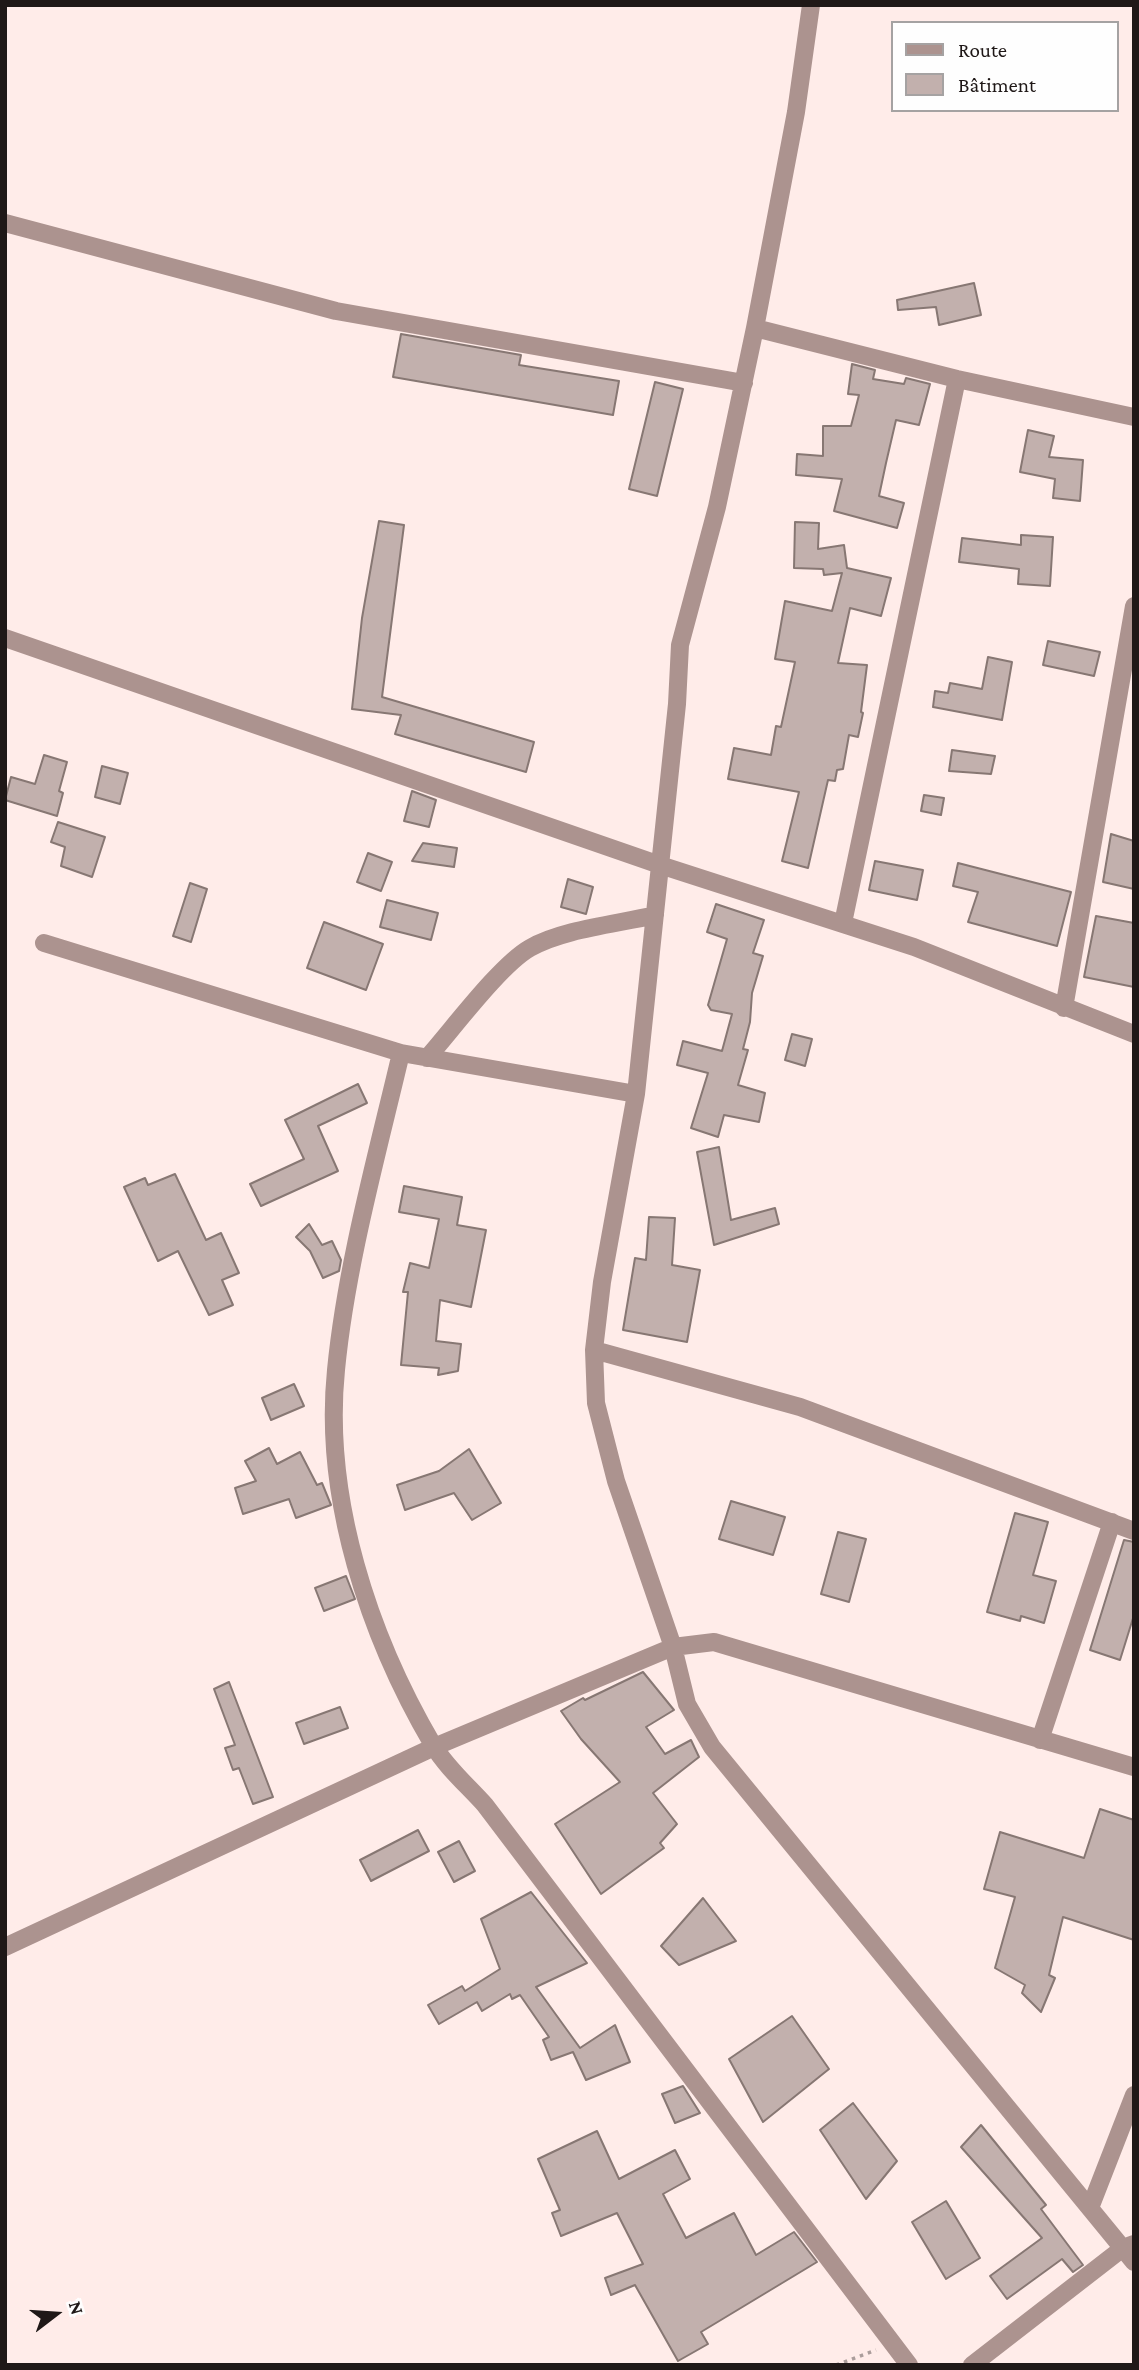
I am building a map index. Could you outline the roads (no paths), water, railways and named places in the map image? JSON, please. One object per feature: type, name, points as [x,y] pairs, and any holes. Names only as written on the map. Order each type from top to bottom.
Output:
[{"type":"street","points":[[811,5],[796,112],[744,383],[718,507],[680,645],[677,704],[636,1094],[602,1282],[594,1350],[596,1403],[616,1481],[673,1647],[687,1704],[712,1747],[1090,2208],[1130,2251],[972,2365]]},
{"type":"street","points":[[5,223],[336,311],[744,383]]},
{"type":"street","points":[[755,328],[957,379],[1134,417]]},
{"type":"street","points":[[843,923],[957,379]]},
{"type":"street","points":[[1064,1008],[1134,606]]},
{"type":"street","points":[[5,638],[660,865],[914,947],[1134,1034]]},
{"type":"street","points":[[427,1058],[513,961],[530,948],[552,939],[655,915]]},
{"type":"street","points":[[44,943],[401,1053],[636,1094]]},
{"type":"street","points":[[401,1053],[362,1215],[336,1371],[335,1425],[339,1480],[357,1567],[390,1661],[434,1747],[485,1805],[909,2365]]},
{"type":"street","points":[[594,1350],[800,1407],[1134,1531]]},
{"type":"street","points":[[1040,1740],[1112,1522]]},
{"type":"street","points":[[5,1947],[434,1747],[673,1647],[714,1642],[1134,1767]]},
{"type":"street","points":[[1090,2208],[1134,2095]]}]
